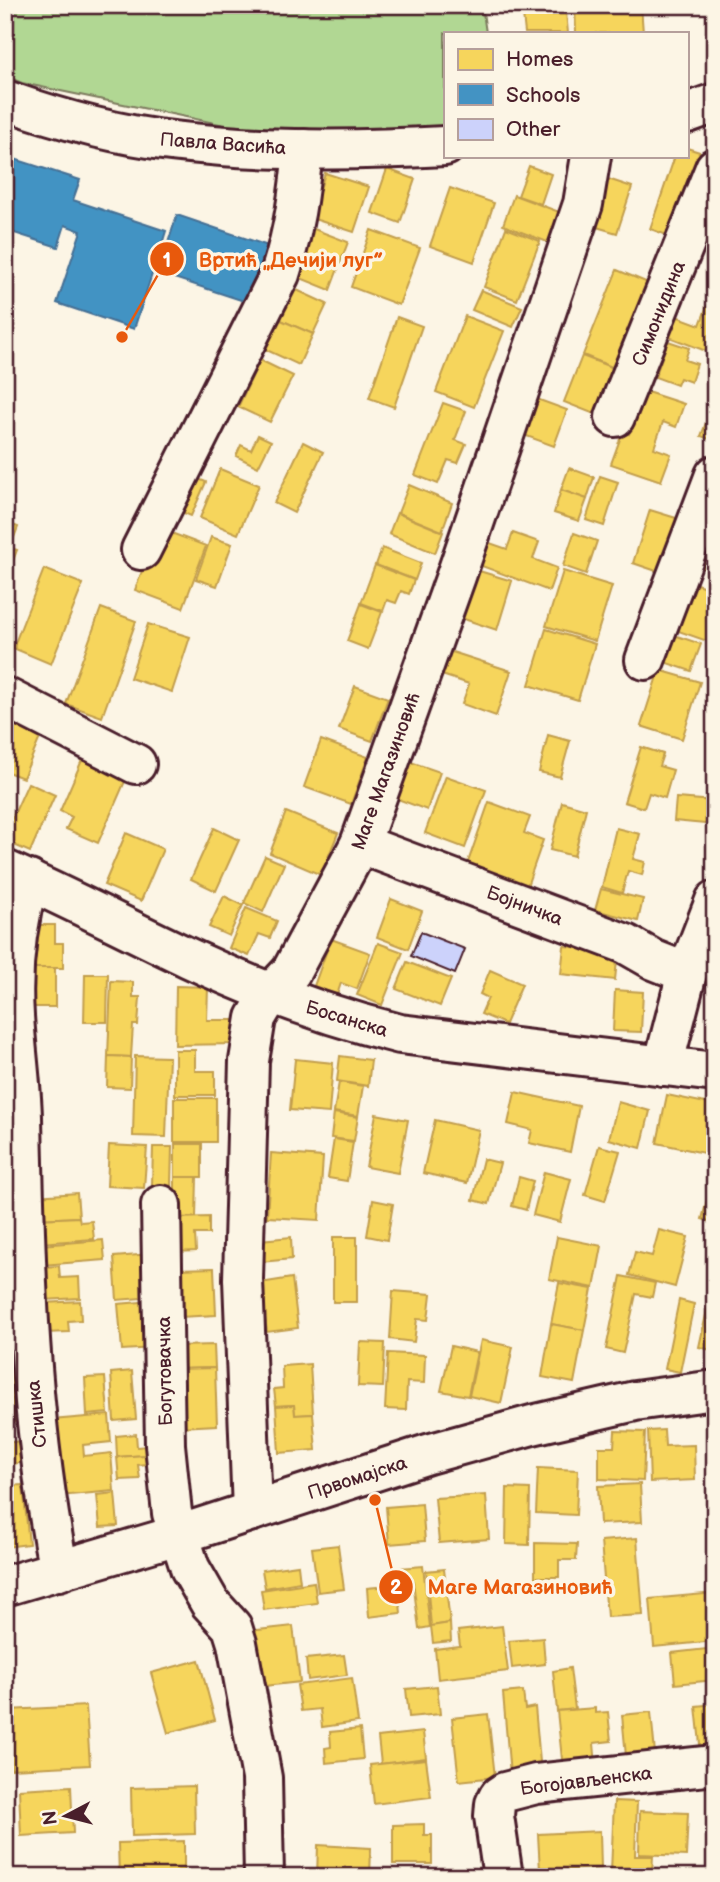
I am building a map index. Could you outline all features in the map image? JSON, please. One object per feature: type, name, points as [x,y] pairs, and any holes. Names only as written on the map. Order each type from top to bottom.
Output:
[{"type":"street","name":"Павла Васића","points":[[5,100],[125,134],[172,142],[303,149],[444,146]]},
{"type":"street","points":[[141,550],[280,274],[297,213],[303,149]]},
{"type":"street","name":"Маге Магазиновић","points":[[251,1511],[243,1279],[249,1061],[256,1018],[271,993],[291,972],[360,844],[456,576],[583,204],[591,158]]},
{"type":"street","name":"Симонидина","points":[[615,417],[715,168]]},
{"type":"street","points":[[645,660],[715,475]]},
{"type":"street","points":[[5,697],[136,764]]},
{"type":"street","name":"Бојничка","points":[[360,844],[626,944],[654,960],[687,973]]},
{"type":"street","name":"Босанска","points":[[17,875],[191,959],[320,1012],[400,1034],[715,1072]]},
{"type":"street","name":"Стишка","points":[[17,875],[19,914],[14,952],[14,1015],[22,1113],[28,1323],[44,1489],[59,1571]]},
{"type":"street","points":[[663,1066],[687,973],[715,901]]},
{"type":"street","name":"Богутовачка","points":[[161,1205],[165,1445],[167,1478],[178,1535]]},
{"type":"street","name":"Првомајска","points":[[5,1586],[178,1535],[428,1454],[532,1425],[635,1401],[715,1390]]},
{"type":"street","points":[[178,1535],[190,1568],[210,1603],[232,1627],[237,1643],[262,1778],[264,1877]]},
{"type":"street","name":"Богојављенска","points":[[503,1877],[494,1816],[495,1804],[505,1792],[536,1784],[715,1765]]},
{"type":"green space","points":[[5,5],[482,5],[486,32],[444,32],[444,131],[296,133],[234,127],[22,83],[5,76]]},
{"type":"building: Homes","points":[[575,5],[641,5],[643,32],[576,32]]},
{"type":"building: Homes","points":[[566,12],[568,32],[525,32],[523,15]]},
{"type":"building: Homes","points":[[688,148],[709,155],[681,240],[650,229],[674,158],[688,158]]},
{"type":"building: Homes","points":[[529,166],[551,174],[541,204],[518,196]]},
{"type":"building: Homes","points":[[387,169],[415,179],[400,223],[372,213]]},
{"type":"building: Homes","points":[[325,173],[369,187],[354,232],[311,218]]},
{"type":"building: Homes","points":[[608,179],[632,187],[617,233],[593,226]]},
{"type":"building: Homes","points":[[450,188],[494,203],[474,262],[430,246]]},
{"type":"building: Homes","points":[[514,195],[562,213],[550,243],[503,225]]},
{"type":"building: Homes","points":[[306,226],[348,242],[330,290],[288,273]]},
{"type":"building: Homes","points":[[506,228],[540,241],[517,300],[484,287]]},
{"type":"building: Homes","points":[[371,230],[420,248],[399,305],[351,287]]},
{"type":"building: Homes","points":[[617,270],[658,287],[624,372],[583,355]]},
{"type":"building: Homes","points":[[288,286],[327,304],[313,334],[274,317]]},
{"type":"building: Homes","points":[[481,290],[522,307],[513,327],[472,310]]},
{"type":"building: Homes","points":[[707,306],[715,308],[714,354],[661,334],[668,313],[700,325]]},
{"type":"building: Homes","points":[[465,316],[504,331],[474,407],[436,392]]},
{"type":"building: Homes","points":[[274,317],[313,334],[299,365],[260,347]]},
{"type":"building: Homes","points":[[397,317],[422,326],[394,407],[369,398]]},
{"type":"building: Homes","points":[[668,341],[689,348],[685,360],[697,364],[691,382],[680,378],[677,385],[655,377]]},
{"type":"building: Homes","points":[[582,356],[624,372],[607,419],[564,402]]},
{"type":"building: Homes","points":[[260,360],[293,376],[270,422],[238,407]]},
{"type":"building: Homes","points":[[644,391],[684,404],[676,427],[663,422],[654,448],[671,454],[661,481],[611,464],[623,431],[629,434]]},
{"type":"building: Homes","points":[[534,398],[567,410],[554,446],[521,434]]},
{"type":"building: Homes","points":[[443,403],[466,411],[455,440],[466,444],[458,463],[448,460],[438,484],[415,475]]},
{"type":"building: Homes","points":[[713,405],[715,406],[715,441],[701,436]]},
{"type":"building: Homes","points":[[258,435],[271,441],[258,467],[236,456],[241,445],[251,450]]},
{"type":"building: Homes","points":[[303,442],[323,452],[294,513],[274,503]]},
{"type":"building: Homes","points":[[569,468],[594,477],[587,499],[561,490]]},
{"type":"building: Homes","points":[[220,469],[259,485],[238,534],[200,518]]},
{"type":"building: Homes","points":[[191,476],[206,482],[191,516],[177,510]]},
{"type":"building: Homes","points":[[600,476],[618,482],[604,526],[586,520]]},
{"type":"building: Homes","points":[[409,485],[452,503],[442,531],[398,513]]},
{"type":"building: Homes","points":[[561,490],[587,499],[579,521],[554,513]]},
{"type":"building: Homes","points":[[650,510],[689,522],[671,576],[633,563]]},
{"type":"building: Homes","points":[[397,513],[443,532],[435,553],[389,534]]},
{"type":"building: Homes","points":[[5,522],[18,527],[10,548],[17,550],[6,579]]},
{"type":"building: Homes","points":[[715,524],[715,572],[701,567]]},
{"type":"building: Homes","points":[[158,528],[206,546],[183,608],[135,590]]},
{"type":"building: Homes","points":[[513,533],[539,542],[533,559],[557,568],[549,591],[479,565],[487,542],[507,549]]},
{"type":"building: Homes","points":[[574,533],[597,541],[586,574],[563,566]]},
{"type":"building: Homes","points":[[211,537],[232,544],[217,586],[196,579]]},
{"type":"building: Homes","points":[[382,548],[421,563],[415,580],[376,565]]},
{"type":"building: Homes","points":[[375,565],[414,580],[409,594],[401,591],[396,603],[387,600],[383,611],[361,603]]},
{"type":"building: Homes","points":[[44,569],[83,584],[51,664],[13,648]]},
{"type":"building: Homes","points":[[476,570],[512,581],[497,630],[461,618]]},
{"type":"building: Homes","points":[[563,571],[612,586],[595,641],[546,626]]},
{"type":"building: Homes","points":[[684,580],[715,590],[715,618],[707,641],[667,627]]},
{"type":"building: Homes","points":[[361,604],[382,612],[368,649],[347,641]]},
{"type":"building: Homes","points":[[101,608],[136,621],[102,717],[66,704]]},
{"type":"building: Homes","points":[[148,624],[190,637],[172,692],[130,678]]},
{"type":"building: Homes","points":[[546,629],[595,644],[578,700],[529,685]]},
{"type":"building: Homes","points":[[671,634],[701,644],[691,671],[661,661]]},
{"type":"building: Homes","points":[[449,651],[511,671],[496,716],[462,704],[469,684],[442,675]]},
{"type":"building: Homes","points":[[659,670],[700,682],[682,739],[641,726]]},
{"type":"building: Homes","points":[[355,686],[388,698],[372,741],[339,729]]},
{"type":"building: Homes","points":[[5,718],[42,733],[23,778],[5,771]]},
{"type":"building: Homes","points":[[548,735],[570,741],[560,777],[539,772]]},
{"type":"building: Homes","points":[[321,740],[368,757],[351,804],[304,787]]},
{"type":"building: Homes","points":[[641,747],[663,754],[659,766],[673,770],[665,798],[649,793],[644,808],[624,802]]},
{"type":"building: Homes","points":[[82,760],[126,779],[98,843],[66,829],[72,817],[60,811]]},
{"type":"building: Homes","points":[[405,760],[440,772],[427,810],[392,797]]},
{"type":"building: Homes","points":[[446,776],[486,790],[465,848],[425,833]]},
{"type":"building: Homes","points":[[28,783],[55,795],[30,852],[5,841],[5,834]]},
{"type":"building: Homes","points":[[676,798],[715,801],[715,825],[674,821]]},
{"type":"building: Homes","points":[[489,802],[530,817],[524,833],[543,840],[526,889],[466,868]]},
{"type":"building: Homes","points":[[562,802],[586,809],[574,856],[550,850]]},
{"type":"building: Homes","points":[[286,812],[338,833],[321,875],[270,853]]},
{"type":"building: Homes","points":[[214,828],[239,840],[216,891],[191,879]]},
{"type":"building: Homes","points":[[616,828],[640,834],[633,859],[645,862],[642,875],[628,871],[622,893],[602,887]]},
{"type":"building: Homes","points":[[126,833],[163,849],[141,901],[104,885]]},
{"type":"building: Homes","points":[[265,856],[284,864],[263,912],[244,903]]},
{"type":"building: Homes","points":[[601,889],[643,899],[638,921],[595,910]]},
{"type":"building: Homes","points":[[224,896],[243,905],[229,936],[209,927]]},
{"type":"building: Homes","points":[[391,899],[422,911],[408,949],[377,937]]},
{"type":"building: Homes","points":[[246,908],[277,921],[270,938],[259,934],[249,956],[229,948]]},
{"type":"building: Homes","points":[[33,925],[55,925],[55,943],[63,943],[63,968],[34,968]]},
{"type":"building: Homes","points":[[331,939],[370,953],[357,989],[341,983],[337,995],[314,986]]},
{"type":"building: Homes","points":[[378,943],[403,952],[382,1005],[357,995]]},
{"type":"building: Homes","points":[[564,946],[618,951],[615,980],[561,974]]},
{"type":"building: Homes","points":[[407,962],[451,979],[440,1006],[396,989]]},
{"type":"building: Homes","points":[[34,968],[55,968],[55,1007],[34,1007]]},
{"type":"building: Homes","points":[[490,970],[522,984],[505,1024],[481,1014],[488,998],[480,994]]},
{"type":"building: Homes","points":[[85,974],[108,974],[107,1022],[84,1022]]},
{"type":"building: Homes","points":[[111,981],[133,982],[133,997],[140,997],[138,1025],[133,1025],[131,1057],[108,1056]]},
{"type":"building: Homes","points":[[176,986],[208,987],[207,1020],[238,1020],[237,1044],[175,1045]]},
{"type":"building: Homes","points":[[615,990],[643,992],[641,1032],[613,1031]]},
{"type":"building: Homes","points":[[175,1050],[195,1050],[195,1071],[215,1071],[215,1095],[175,1095]]},
{"type":"building: Homes","points":[[108,1056],[131,1057],[130,1088],[107,1087]]},
{"type":"building: Homes","points":[[135,1056],[169,1057],[166,1137],[133,1136]]},
{"type":"building: Homes","points":[[340,1056],[371,1060],[368,1086],[337,1081]]},
{"type":"building: Homes","points":[[295,1059],[333,1063],[329,1113],[290,1110]]},
{"type":"building: Homes","points":[[339,1082],[363,1086],[358,1116],[334,1112]]},
{"type":"building: Homes","points":[[515,1092],[579,1106],[570,1152],[529,1143],[532,1130],[508,1124]]},
{"type":"building: Homes","points":[[667,1095],[715,1105],[715,1125],[709,1154],[657,1143]]},
{"type":"building: Homes","points":[[174,1098],[216,1098],[216,1142],[174,1142]]},
{"type":"building: Homes","points":[[618,1102],[650,1111],[641,1148],[609,1139]]},
{"type":"building: Homes","points":[[334,1113],[358,1117],[354,1141],[331,1138]]},
{"type":"building: Homes","points":[[376,1114],[408,1120],[398,1173],[366,1167]]},
{"type":"building: Homes","points":[[435,1120],[479,1130],[467,1183],[423,1173]]},
{"type":"building: Homes","points":[[334,1139],[353,1142],[347,1181],[328,1178]]},
{"type":"building: Homes","points":[[175,1144],[202,1144],[202,1177],[175,1177]]},
{"type":"building: Homes","points":[[109,1145],[147,1147],[144,1188],[107,1186]]},
{"type":"building: Homes","points":[[599,1146],[620,1151],[605,1201],[585,1195]]},
{"type":"building: Homes","points":[[153,1147],[172,1147],[171,1186],[152,1186]]},
{"type":"building: Homes","points":[[271,1153],[323,1157],[319,1220],[267,1217]]},
{"type":"building: Homes","points":[[483,1159],[500,1163],[489,1204],[473,1200]]},
{"type":"building: Homes","points":[[544,1172],[571,1179],[560,1222],[533,1215]]},
{"type":"building: Homes","points":[[175,1177],[197,1177],[196,1218],[175,1218]]},
{"type":"building: Homes","points":[[519,1177],[533,1181],[526,1210],[512,1206]]},
{"type":"building: Homes","points":[[710,1189],[715,1190],[715,1223],[702,1219]]},
{"type":"building: Homes","points":[[77,1193],[79,1217],[38,1219],[36,1196]]},
{"type":"building: Homes","points":[[373,1200],[393,1204],[387,1240],[367,1236]]},
{"type":"building: Homes","points":[[79,1217],[80,1222],[92,1221],[94,1239],[40,1243],[38,1219]]},
{"type":"building: Homes","points":[[209,1217],[209,1234],[195,1234],[196,1251],[175,1252],[175,1218]]},
{"type":"building: Homes","points":[[659,1230],[688,1237],[675,1287],[629,1275],[635,1252],[652,1256]]},
{"type":"building: Homes","points":[[291,1237],[292,1259],[261,1262],[260,1240]]},
{"type":"building: Homes","points":[[333,1237],[357,1237],[357,1302],[333,1302]]},
{"type":"building: Homes","points":[[557,1237],[602,1246],[594,1288],[549,1279]]},
{"type":"building: Homes","points":[[103,1240],[105,1260],[42,1265],[40,1245]]},
{"type":"building: Homes","points":[[151,1254],[154,1297],[117,1300],[114,1257]]},
{"type":"building: Homes","points":[[59,1266],[60,1278],[79,1277],[80,1298],[43,1300],[41,1267]]},
{"type":"building: Homes","points":[[214,1268],[216,1315],[180,1317],[177,1269]]},
{"type":"building: Homes","points":[[621,1276],[655,1283],[652,1297],[636,1294],[623,1353],[606,1349]]},
{"type":"building: Homes","points":[[292,1278],[298,1328],[267,1332],[260,1283]]},
{"type":"building: Homes","points":[[559,1283],[592,1289],[584,1330],[551,1324]]},
{"type":"building: Homes","points":[[712,1287],[715,1288],[715,1351],[699,1347]]},
{"type":"building: Homes","points":[[393,1291],[431,1294],[428,1320],[417,1319],[414,1342],[390,1339]]},
{"type":"building: Homes","points":[[679,1300],[694,1304],[680,1372],[665,1369]]},
{"type":"building: Homes","points":[[80,1301],[81,1320],[68,1321],[69,1332],[45,1333],[44,1303]]},
{"type":"building: Homes","points":[[152,1301],[155,1348],[122,1350],[118,1304]]},
{"type":"building: Homes","points":[[551,1324],[584,1330],[574,1383],[542,1377]]},
{"type":"building: Homes","points":[[481,1340],[513,1347],[501,1403],[469,1396]]},
{"type":"building: Homes","points":[[360,1342],[385,1343],[383,1387],[358,1386]]},
{"type":"building: Homes","points":[[214,1345],[215,1368],[178,1369],[177,1346]]},
{"type":"building: Homes","points":[[451,1346],[477,1352],[468,1396],[441,1391]]},
{"type":"building: Homes","points":[[11,1351],[13,1372],[21,1372],[24,1398],[12,1399],[14,1422],[5,1423],[5,1352]]},
{"type":"building: Homes","points":[[388,1353],[425,1355],[424,1383],[407,1382],[406,1410],[385,1409]]},
{"type":"building: Homes","points":[[310,1364],[313,1414],[295,1415],[294,1405],[276,1406],[274,1389],[283,1388],[282,1366]]},
{"type":"building: Homes","points":[[215,1368],[217,1425],[180,1427],[178,1369]]},
{"type":"building: Homes","points":[[132,1371],[136,1419],[114,1421],[111,1373]]},
{"type":"building: Homes","points":[[105,1377],[108,1413],[87,1415],[85,1378]]},
{"type":"building: Homes","points":[[294,1405],[295,1415],[313,1414],[316,1450],[279,1453],[276,1406]]},
{"type":"building: Homes","points":[[109,1415],[111,1442],[83,1445],[84,1456],[111,1453],[114,1491],[59,1496],[52,1420]]},
{"type":"building: Homes","points":[[664,1430],[665,1446],[694,1445],[695,1480],[650,1482],[648,1431]]},
{"type":"building: Homes","points":[[615,1431],[645,1432],[643,1481],[599,1479],[599,1447],[614,1447]]},
{"type":"building: Homes","points":[[136,1434],[137,1447],[146,1446],[146,1455],[117,1457],[116,1436]]},
{"type":"building: Homes","points":[[29,1440],[32,1461],[5,1465],[5,1443]]},
{"type":"building: Homes","points":[[146,1455],[147,1464],[138,1465],[140,1479],[119,1480],[117,1457]]},
{"type":"building: Homes","points":[[538,1468],[578,1470],[576,1515],[536,1513]]},
{"type":"building: Homes","points":[[640,1484],[642,1522],[600,1524],[598,1486]]},
{"type":"building: Homes","points":[[23,1485],[29,1544],[5,1547],[5,1486]]},
{"type":"building: Homes","points":[[507,1488],[530,1489],[529,1545],[506,1544]]},
{"type":"building: Homes","points":[[115,1493],[118,1526],[100,1527],[97,1495]]},
{"type":"building: Homes","points":[[486,1495],[489,1539],[439,1543],[435,1498]]},
{"type":"building: Homes","points":[[422,1504],[425,1541],[389,1544],[386,1507]]},
{"type":"building: Homes","points":[[637,1538],[643,1615],[607,1617],[601,1541]]},
{"type":"building: Homes","points":[[535,1543],[577,1544],[576,1560],[559,1560],[559,1577],[535,1577]]},
{"type":"building: Homes","points":[[338,1545],[344,1589],[318,1592],[312,1548]]},
{"type":"building: Homes","points":[[298,1565],[300,1582],[265,1588],[262,1570]]},
{"type":"building: Homes","points":[[423,1566],[430,1627],[419,1629],[413,1581],[402,1582],[400,1568]]},
{"type":"building: Homes","points":[[444,1569],[450,1623],[431,1626],[426,1571]]},
{"type":"building: Homes","points":[[314,1582],[317,1603],[264,1610],[261,1590]]},
{"type":"building: Homes","points":[[398,1585],[401,1613],[369,1617],[367,1588]]},
{"type":"building: Homes","points":[[715,1593],[715,1641],[654,1647],[650,1599]]},
{"type":"building: Homes","points":[[450,1623],[451,1641],[433,1643],[431,1626]]},
{"type":"building: Homes","points":[[293,1626],[300,1682],[256,1687],[249,1631]]},
{"type":"building: Homes","points":[[502,1626],[508,1671],[438,1679],[435,1649],[460,1646],[458,1631]]},
{"type":"building: Homes","points":[[543,1638],[545,1664],[512,1668],[509,1641]]},
{"type":"building: Homes","points":[[715,1648],[715,1680],[675,1684],[672,1653]]},
{"type":"building: Homes","points":[[344,1655],[347,1675],[308,1680],[306,1659]]},
{"type":"building: Homes","points":[[199,1660],[215,1720],[168,1733],[151,1673]]},
{"type":"building: Homes","points":[[570,1668],[575,1709],[557,1711],[553,1671]]},
{"type":"building: Homes","points":[[352,1678],[358,1722],[322,1727],[320,1709],[301,1711],[297,1685]]},
{"type":"building: Homes","points":[[437,1686],[440,1714],[409,1717],[406,1689]]},
{"type":"building: Homes","points":[[523,1691],[525,1709],[535,1707],[541,1773],[510,1775],[503,1693]]},
{"type":"building: Homes","points":[[715,1704],[715,1753],[701,1754],[696,1706]]},
{"type":"building: Homes","points":[[86,1706],[90,1765],[11,1769],[8,1710]]},
{"type":"building: Homes","points":[[595,1708],[595,1713],[608,1712],[611,1741],[594,1743],[596,1766],[563,1769],[557,1711]]},
{"type":"building: Homes","points":[[651,1712],[655,1753],[626,1756],[622,1715]]},
{"type":"building: Homes","points":[[488,1714],[495,1777],[459,1781],[452,1718]]},
{"type":"building: Homes","points":[[360,1729],[363,1759],[326,1763],[325,1748],[331,1747],[330,1732]]},
{"type":"building: Homes","points":[[423,1732],[426,1758],[381,1764],[378,1737]]},
{"type":"building: Homes","points":[[426,1759],[431,1797],[374,1804],[370,1765]]},
{"type":"building: Homes","points":[[71,1786],[73,1833],[21,1836],[19,1789]]},
{"type":"building: Homes","points":[[194,1786],[195,1834],[132,1836],[131,1788]]},
{"type":"building: Homes","points":[[614,1801],[637,1802],[635,1856],[653,1856],[652,1873],[611,1872]]},
{"type":"building: Homes","points":[[640,1811],[688,1813],[686,1856],[639,1854]]},
{"type":"building: Homes","points":[[424,1824],[424,1835],[432,1835],[432,1864],[393,1864],[393,1825]]},
{"type":"building: Homes","points":[[600,1831],[601,1868],[540,1871],[538,1834]]},
{"type":"building: Homes","points":[[184,1841],[184,1877],[119,1877],[118,1843]]},
{"type":"building: Homes","points":[[318,1845],[371,1848],[370,1877],[317,1877]]},
{"type":"building: Schools","points":[[5,156],[80,180],[73,200],[166,231],[159,254],[164,255],[177,215],[271,247],[253,304],[153,271],[134,329],[57,303],[81,231],[65,225],[58,247],[5,230]]},
{"type":"building: Other","points":[[421,932],[465,949],[455,974],[411,956]]},
{"type":"place","name":"Вртић „Дечији луг”","points":[[122,337]]},
{"type":"place","name":"Маге Магазиновић","points":[[375,1500]]}]
